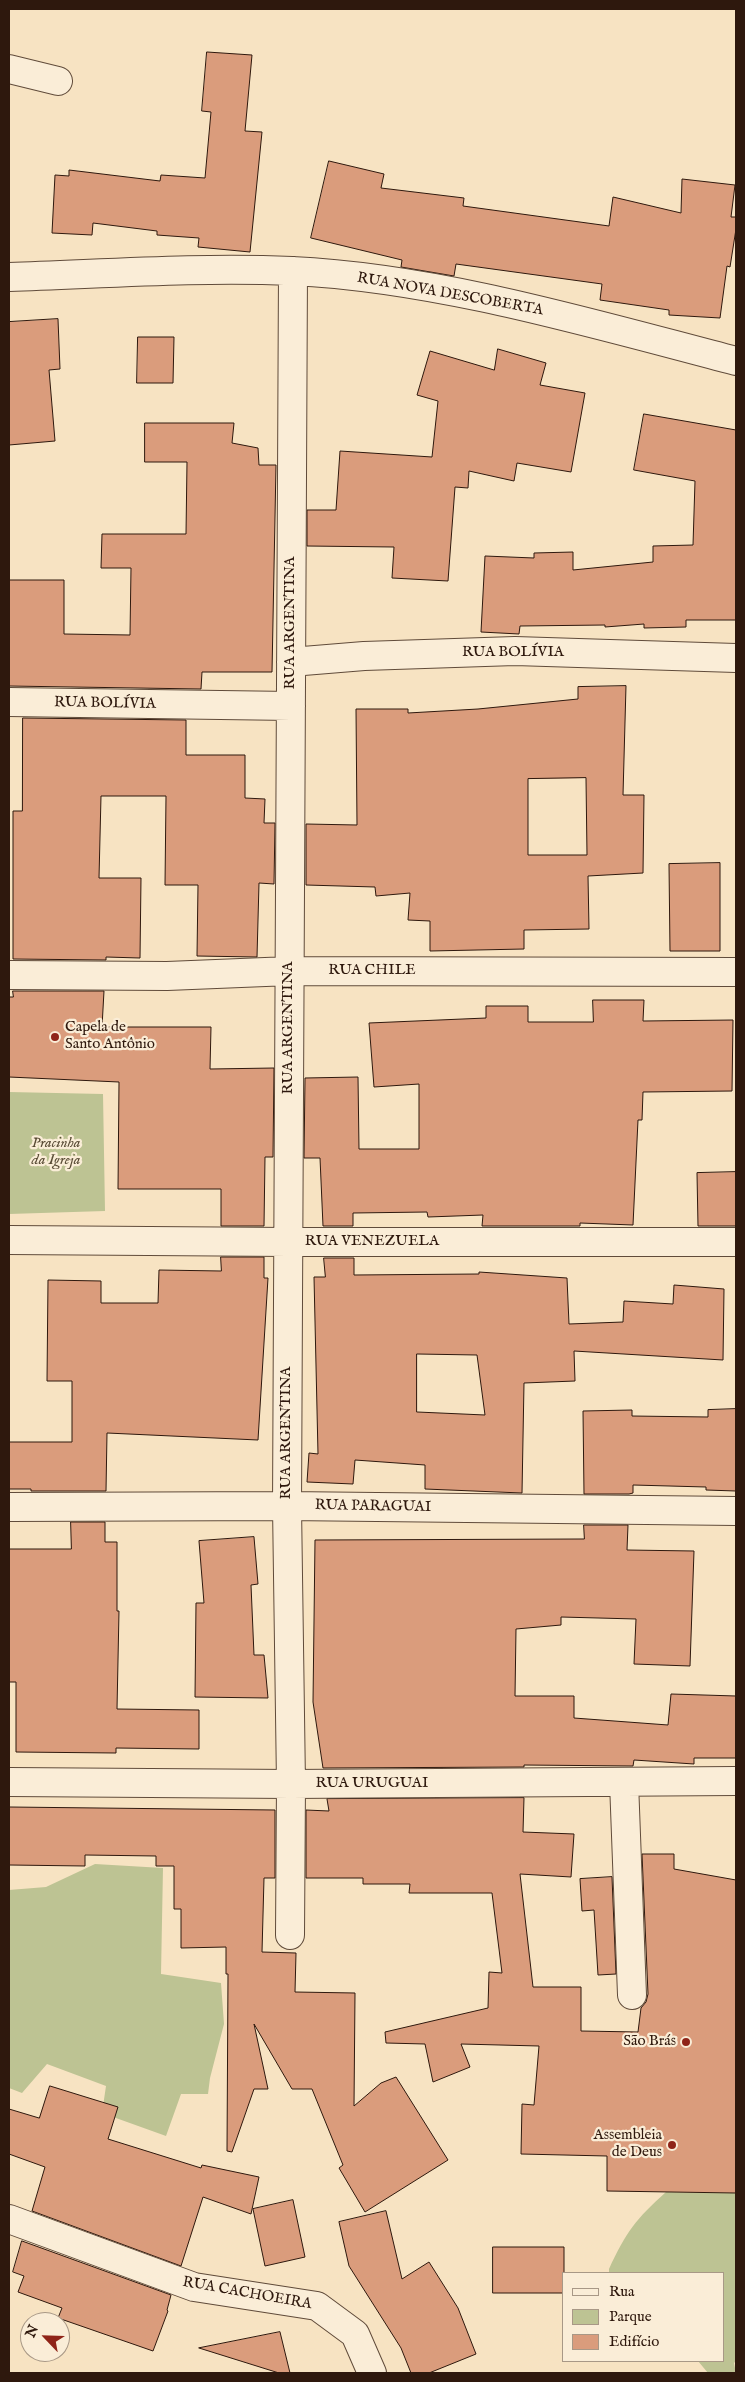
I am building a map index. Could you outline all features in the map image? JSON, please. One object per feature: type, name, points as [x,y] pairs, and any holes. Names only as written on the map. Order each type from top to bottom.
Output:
[{"type":"street","points":[[9,69],[58,81]]},
{"type":"street","name":"RUA NOVA DESCOBERTA","points":[[9,277],[164,270],[293,272],[389,281],[534,309],[736,361]]},
{"type":"street","name":"RUA ARGENTINA","points":[[290,1935],[292,1784],[287,1506],[293,272]]},
{"type":"street","name":"RUA BOLÍVIA","points":[[291,662],[364,656],[515,651],[736,658]]},
{"type":"street","name":"RUA BOLÍVIA","points":[[9,702],[291,706]]},
{"type":"street","name":"RUA CHILE","points":[[9,975],[167,976],[290,971],[736,972]]},
{"type":"street","name":"RUA VENEZUELA","points":[[9,1240],[736,1242]]},
{"type":"street","name":"RUA PARAGUAI","points":[[9,1508],[287,1506],[736,1511]]},
{"type":"street","name":"RUA URUGUAI","points":[[9,1782],[292,1784],[736,1781]]},
{"type":"street","points":[[624,1782],[632,1996]]},
{"type":"street","name":"RUA CACHOEIRA","points":[[9,2219],[194,2287],[317,2306],[355,2334],[372,2373]]},
{"type":"green space","name":"Pracinha da Igreja","points":[[9,1092],[103,1094],[105,1211],[9,1214]]},
{"type":"green space","points":[[95,1864],[163,1868],[161,1974],[221,1983],[224,2024],[210,2078],[208,2094],[181,2094],[166,2136],[102,2113],[106,2086],[47,2064],[22,2093],[9,2088],[9,1890],[46,1887]]},
{"type":"green space","points":[[666,2192],[736,2193],[736,2361],[734,2363],[736,2373],[708,2373],[699,2362],[725,2362],[725,2272],[609,2272],[615,2256],[627,2235],[647,2210]]},
{"type":"building","points":[[207,52],[252,55],[245,131],[262,132],[250,252],[198,247],[199,238],[157,235],[157,231],[93,223],[92,235],[52,233],[55,175],[69,176],[69,170],[160,181],[161,175],[205,178],[211,112],[202,111]]},
{"type":"building","points":[[329,161],[384,174],[381,188],[464,198],[463,206],[609,226],[613,197],[681,213],[682,179],[735,185],[731,217],[736,217],[736,229],[730,267],[727,266],[720,318],[669,315],[669,310],[600,300],[602,284],[456,264],[454,276],[401,267],[402,260],[311,238]]},
{"type":"building","points":[[58,319],[60,369],[49,370],[55,441],[9,445],[9,322]]},
{"type":"building","points":[[138,337],[174,337],[173,383],[137,383]]},
{"type":"building","points":[[498,349],[546,363],[540,385],[585,393],[571,472],[517,463],[514,481],[469,471],[468,488],[455,487],[448,581],[392,578],[394,547],[307,546],[307,510],[336,510],[340,451],[432,457],[438,401],[417,395],[430,351],[494,370]]},
{"type":"building","points":[[644,414],[736,430],[736,620],[686,620],[686,627],[644,628],[644,624],[605,627],[605,625],[520,626],[519,634],[481,632],[485,556],[534,558],[534,553],[573,552],[573,570],[653,562],[653,546],[693,545],[695,481],[634,470]]},
{"type":"building","points":[[145,423],[234,423],[232,443],[258,448],[259,465],[276,465],[272,672],[202,672],[201,689],[9,686],[9,580],[64,580],[64,634],[130,635],[131,568],[101,568],[102,534],[186,534],[187,462],[145,462]]},
{"type":"building","points":[[626,686],[623,795],[644,795],[643,873],[588,876],[589,929],[524,930],[524,949],[430,951],[430,921],[408,920],[410,893],[376,896],[375,887],[306,885],[306,824],[357,825],[356,709],[408,709],[408,713],[478,709],[578,699],[578,687]],"holes":[[[586,778],[587,855],[528,855],[528,779]]]},
{"type":"building","points":[[23,718],[186,720],[186,755],[245,755],[245,798],[265,799],[264,823],[275,823],[274,884],[259,883],[257,957],[197,956],[198,885],[165,885],[166,796],[101,796],[99,878],[141,878],[140,958],[106,957],[106,960],[13,959],[13,811],[22,811]]},
{"type":"building","points":[[720,863],[720,951],[670,951],[669,864]]},
{"type":"building","points":[[13,991],[104,991],[102,1027],[211,1027],[210,1069],[274,1068],[273,1157],[265,1157],[264,1226],[221,1226],[221,1189],[118,1189],[119,1082],[9,1077],[9,997],[13,997]]},
{"type":"building","points":[[593,1000],[644,1000],[643,1021],[733,1020],[732,1091],[643,1092],[642,1120],[638,1120],[633,1225],[580,1223],[580,1226],[482,1226],[483,1215],[428,1217],[427,1212],[353,1213],[353,1226],[323,1226],[320,1158],[304,1158],[305,1078],[358,1077],[359,1149],[419,1149],[419,1084],[374,1087],[369,1023],[486,1018],[486,1006],[528,1006],[528,1022],[593,1022]]},
{"type":"building","points":[[736,1172],[736,1226],[698,1226],[697,1173]]},
{"type":"building","points":[[221,1257],[264,1257],[264,1278],[268,1278],[258,1440],[107,1433],[106,1491],[31,1491],[31,1489],[9,1489],[9,1442],[72,1442],[72,1381],[47,1381],[48,1280],[101,1281],[101,1303],[158,1303],[159,1270],[221,1271]]},
{"type":"building","points":[[324,1258],[354,1258],[354,1275],[479,1274],[479,1272],[567,1278],[569,1324],[623,1322],[624,1301],[673,1304],[674,1285],[724,1289],[723,1360],[574,1351],[575,1381],[524,1383],[522,1493],[425,1489],[425,1465],[355,1460],[353,1484],[307,1482],[309,1453],[318,1454],[314,1277],[325,1277]],"holes":[[[417,1354],[477,1355],[485,1415],[417,1412]]]},
{"type":"building","points":[[736,1409],[736,1491],[706,1490],[706,1487],[633,1485],[633,1493],[629,1494],[584,1494],[583,1411],[632,1410],[632,1416],[708,1417],[708,1410]]},
{"type":"building","points":[[71,1522],[105,1522],[105,1542],[117,1542],[117,1611],[119,1611],[117,1709],[199,1710],[199,1749],[116,1748],[116,1753],[16,1752],[16,1682],[9,1682],[9,1549],[71,1549]]},
{"type":"building","points":[[584,1525],[628,1525],[627,1550],[694,1551],[690,1666],[634,1664],[636,1619],[561,1617],[561,1625],[516,1629],[515,1696],[574,1696],[574,1718],[668,1725],[671,1694],[736,1696],[736,1758],[694,1758],[694,1764],[634,1760],[633,1766],[524,1765],[524,1767],[323,1768],[313,1702],[315,1540],[584,1539]]},
{"type":"building","points":[[254,1537],[258,1584],[251,1585],[254,1655],[264,1655],[268,1698],[195,1697],[196,1603],[204,1603],[199,1541]]},
{"type":"building","points":[[524,1798],[523,1832],[574,1834],[571,1877],[520,1874],[533,1987],[581,1987],[581,2031],[638,2032],[641,2008],[646,2002],[648,1994],[642,1854],[674,1854],[674,1869],[736,1880],[736,2193],[607,2191],[607,2156],[521,2154],[522,2104],[534,2105],[539,2046],[461,2044],[470,2067],[433,2082],[425,2044],[386,2043],[385,2032],[488,2008],[489,1972],[502,1973],[492,1893],[409,1893],[410,1884],[363,1884],[363,1878],[306,1878],[306,1810],[329,1811],[327,1799]]},
{"type":"building","points":[[9,1807],[275,1810],[275,1878],[264,1878],[262,1952],[296,1953],[295,1992],[355,1993],[354,2106],[381,2083],[396,2077],[448,2160],[365,2212],[339,2168],[343,2165],[312,2089],[292,2089],[254,2024],[268,2089],[254,2089],[232,2152],[227,2151],[228,1974],[226,1974],[226,1947],[181,1948],[181,1909],[174,1909],[174,1866],[156,1866],[156,1856],[85,1855],[85,1866],[9,1865]]},
{"type":"building","points":[[612,1877],[616,1974],[598,1975],[594,1910],[582,1911],[580,1879]]},
{"type":"building","points":[[50,2086],[118,2107],[108,2139],[201,2168],[202,2165],[259,2177],[251,2214],[203,2197],[181,2266],[32,2211],[45,2167],[9,2154],[9,2109],[39,2118]]},
{"type":"building","points":[[293,2200],[305,2257],[265,2266],[253,2209]]},
{"type":"building","points":[[386,2211],[402,2279],[429,2262],[458,2308],[476,2354],[429,2373],[411,2373],[401,2348],[349,2266],[339,2222]]},
{"type":"building","points":[[22,2241],[171,2295],[168,2311],[153,2351],[70,2322],[70,2312],[60,2312],[62,2308],[18,2292],[24,2276],[13,2272]]},
{"type":"building","points":[[493,2247],[564,2247],[562,2293],[493,2293]]},
{"type":"building","points":[[280,2332],[290,2373],[279,2373],[199,2348]]},
{"type":"place","name":"Capela de Santo Antônio","points":[[55,1037]]},
{"type":"place","name":"São Brás","points":[[686,2042]]},
{"type":"place","name":"Assembleia de Deus","points":[[672,2145]]}]
